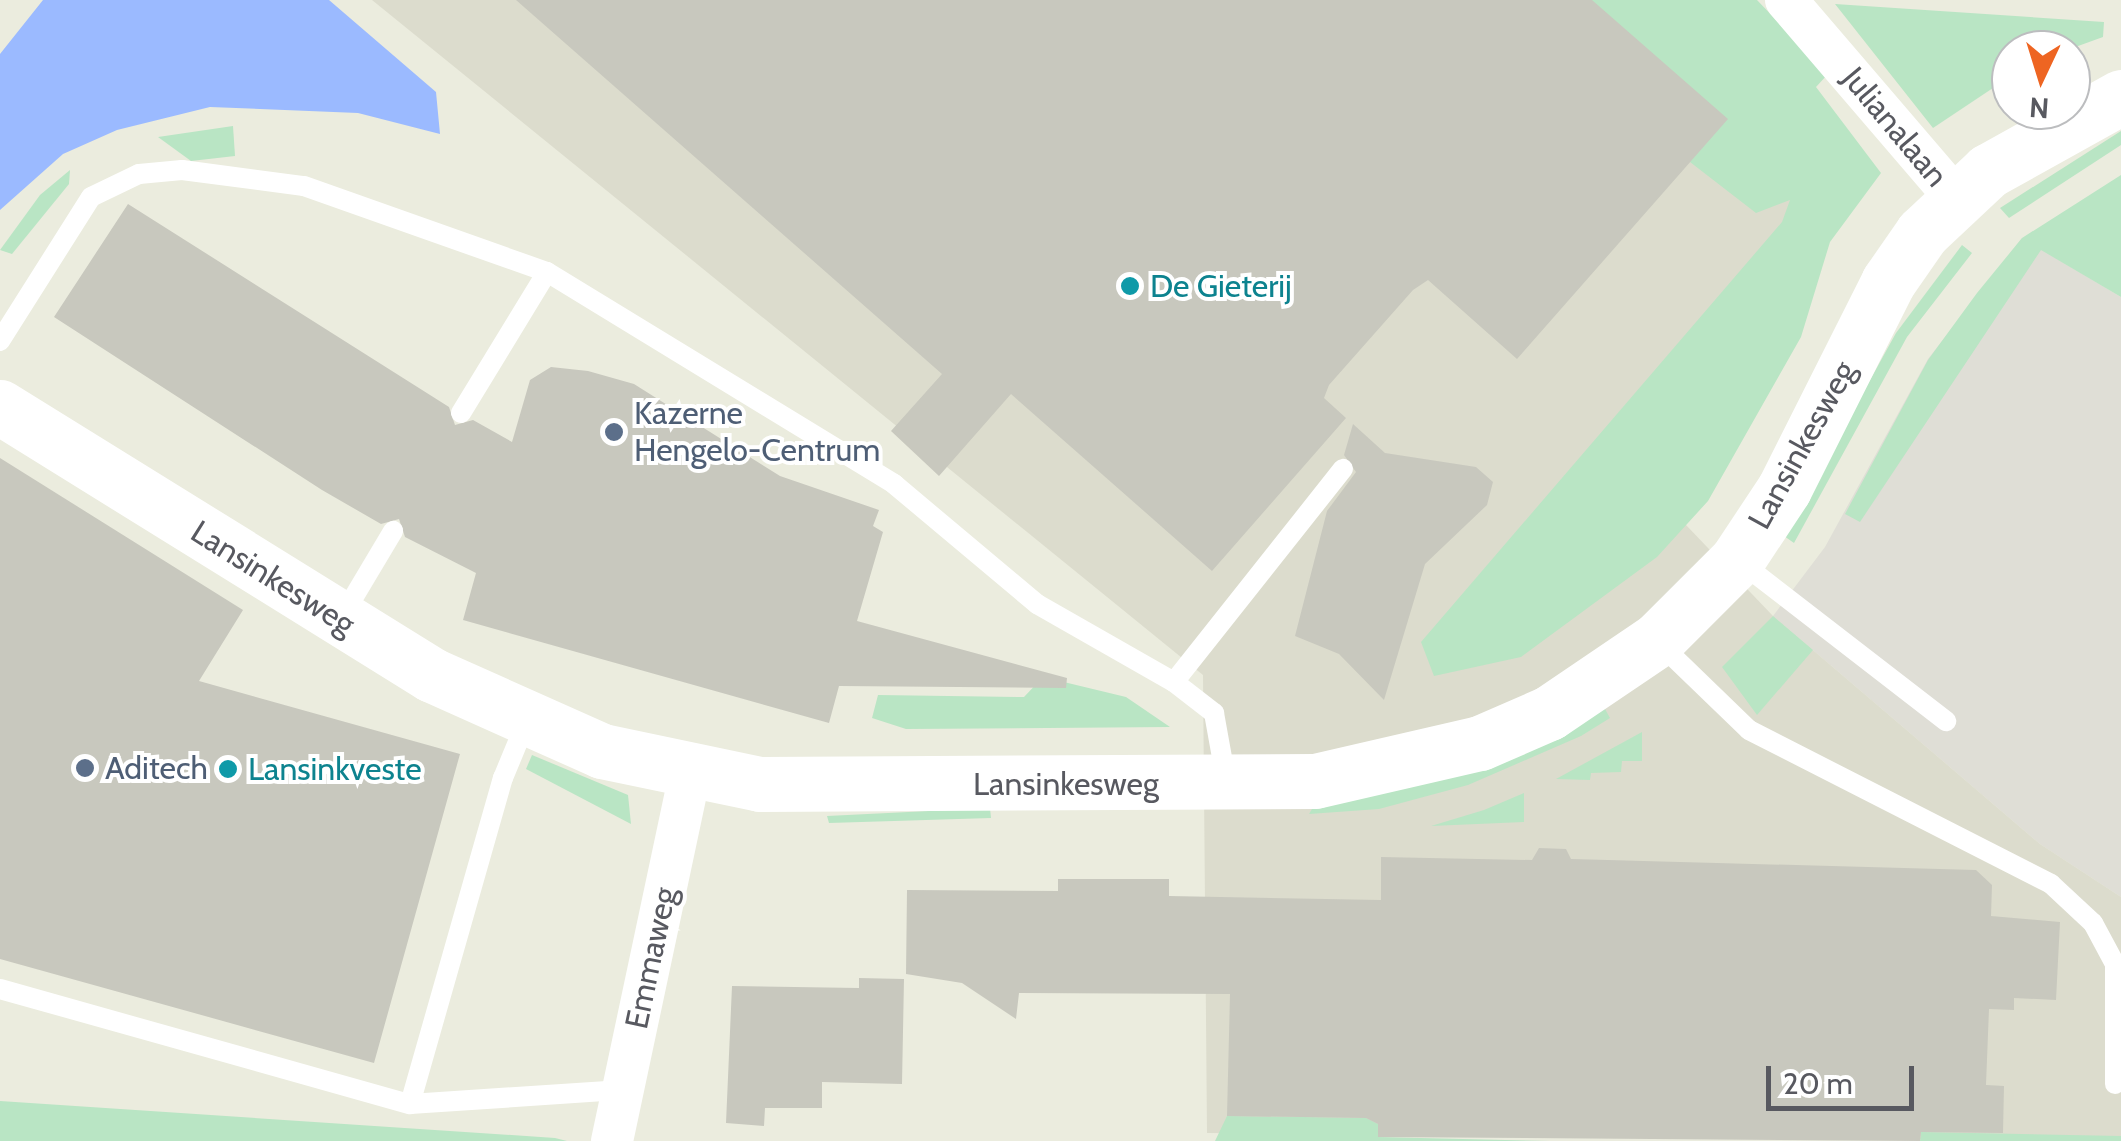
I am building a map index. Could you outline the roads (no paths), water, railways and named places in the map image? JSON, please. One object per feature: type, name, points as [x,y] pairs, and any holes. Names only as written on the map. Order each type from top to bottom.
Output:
[{"type":"main road","name":"Julianalaan","points":[[1955,198],[2041,137],[2121,98]]},
{"type":"main road","name":"Lansinkesweg","points":[[0,407],[339,621],[528,718],[602,751],[690,775],[760,784],[1226,785],[1315,781],[1480,742],[1549,713],[1657,640],[1737,560],[1784,490],[1888,282],[1955,198]]},
{"type":"street","name":"Julianalaan","points":[[1786,0],[1955,198]]},
{"type":"street","name":"Emmaweg","points":[[612,1141],[690,775]]},
{"type":"lane","points":[[0,341],[91,197],[140,174],[182,170],[304,186],[547,272],[894,484],[1037,604],[1174,682],[1214,713],[1226,785]]},
{"type":"lane","points":[[462,414],[547,272]]},
{"type":"lane","points":[[1174,682],[1343,468]]},
{"type":"lane","points":[[339,621],[392,530]]},
{"type":"lane","points":[[1737,560],[1946,721]]},
{"type":"lane","points":[[1657,640],[1748,730],[2051,884],[2092,923],[2116,964],[2115,1084]]},
{"type":"lane","points":[[410,1104],[502,778],[528,718]]},
{"type":"lane","points":[[0,989],[410,1104],[623,1090]]},
{"type":"water","points":[[43,0],[329,0],[436,92],[440,134],[358,113],[210,107],[117,130],[63,154],[0,210],[0,54]]},
{"type":"place","name":"De Gieterij","points":[[1130,286]]},
{"type":"place","name":"Kazerne Hengelo-Centrum","points":[[614,432]]},
{"type":"place","name":"Aditech","points":[[85,768]]},
{"type":"place","name":"Lansinkveste","points":[[228,769]]}]
